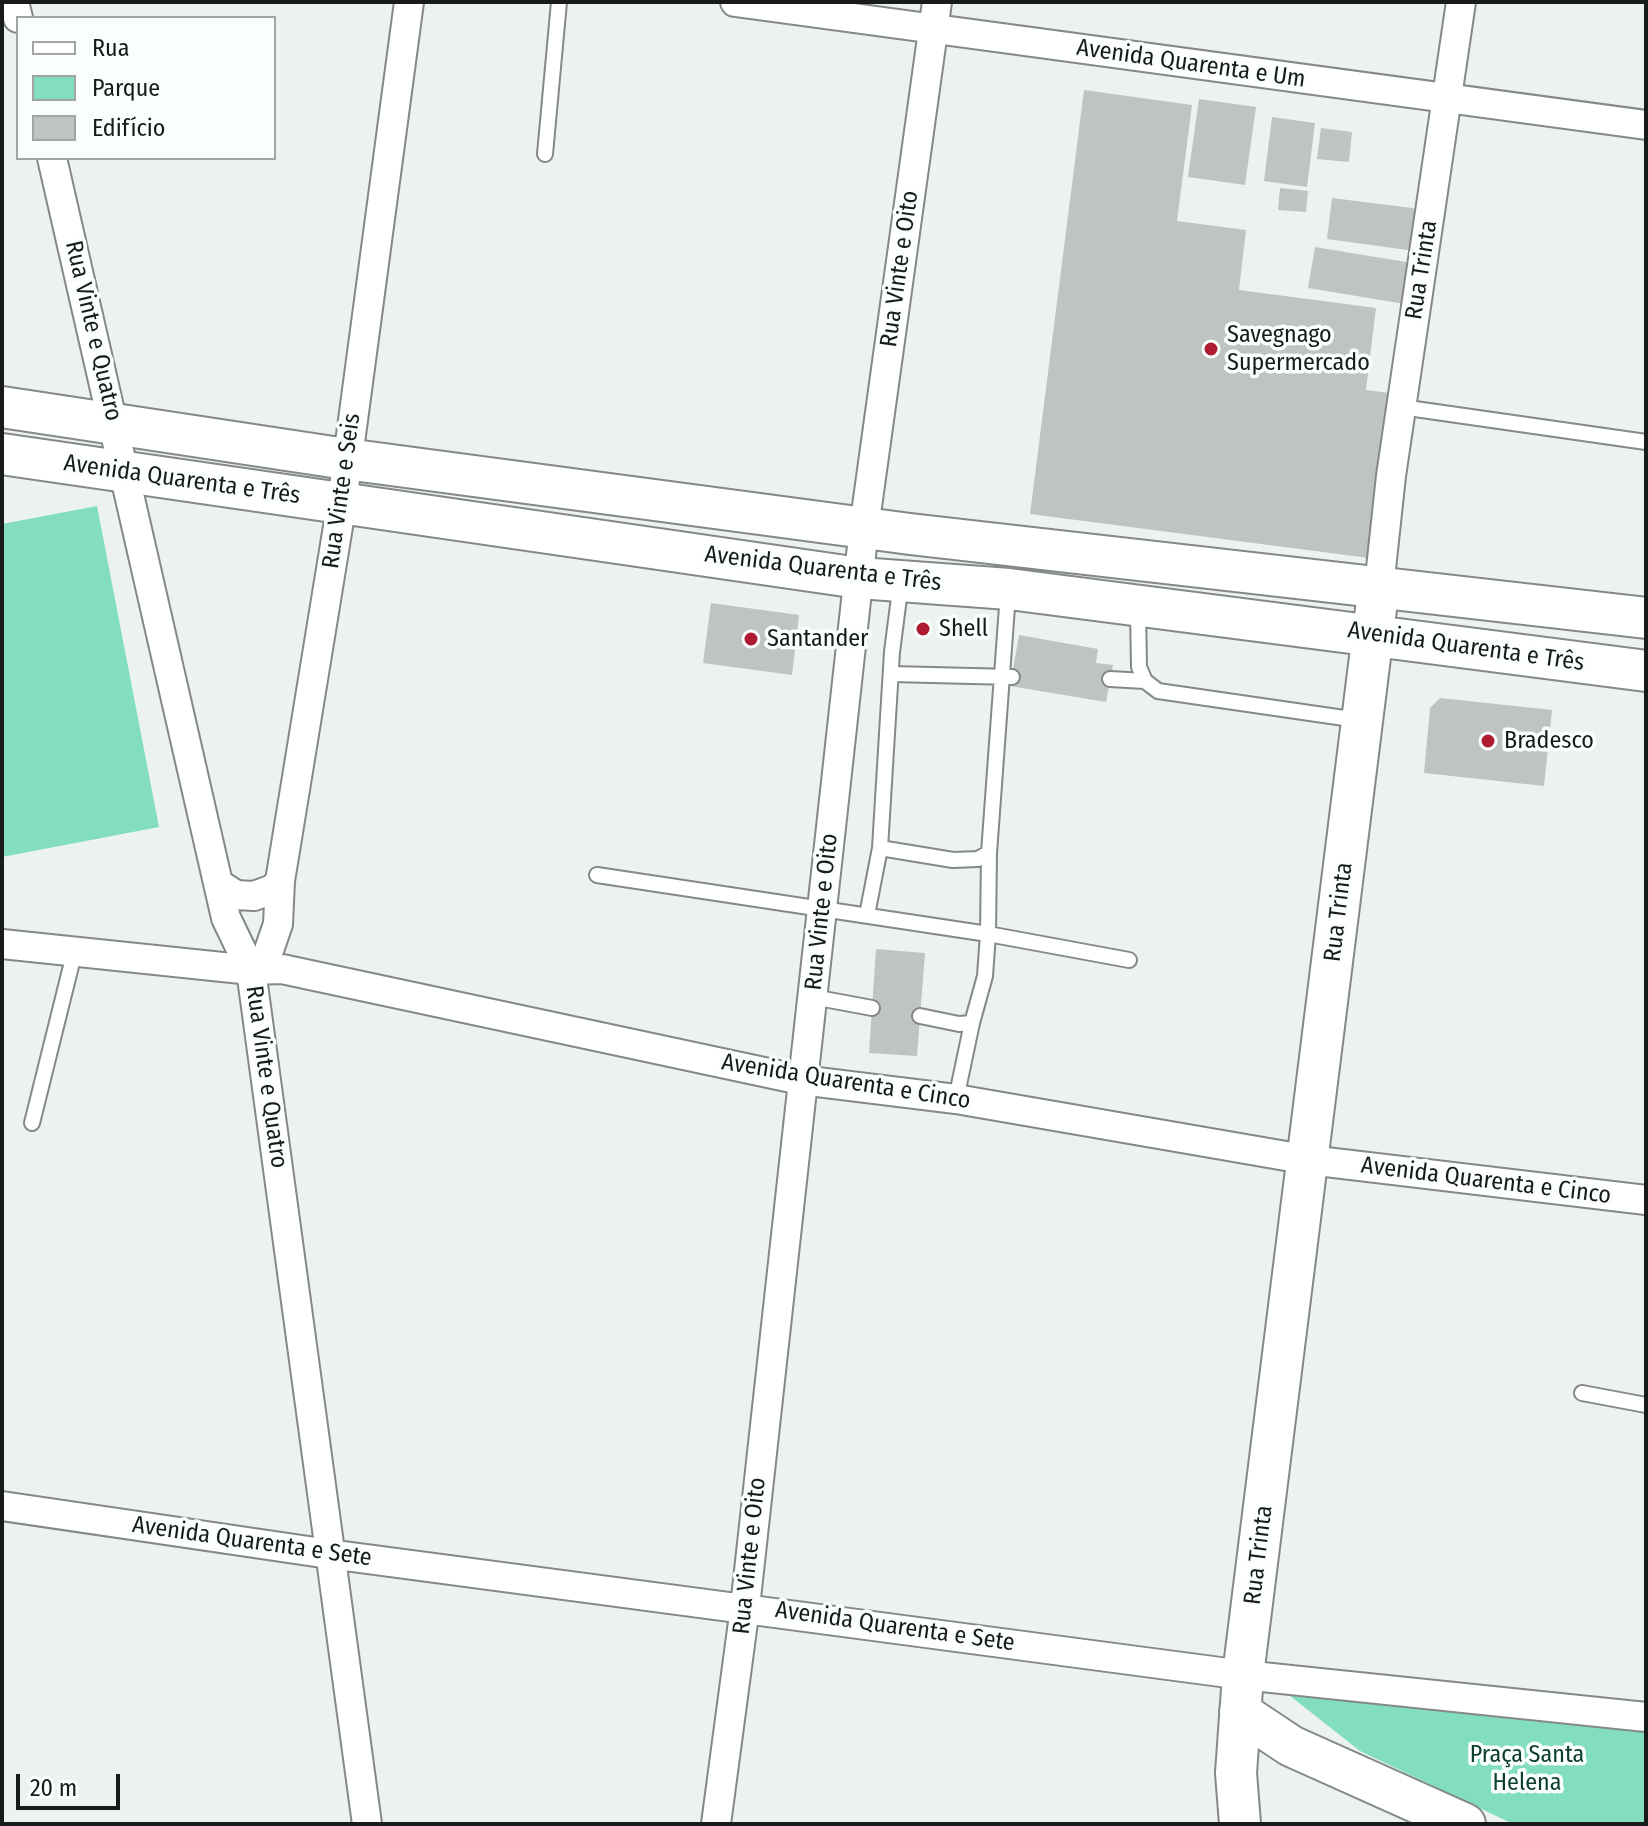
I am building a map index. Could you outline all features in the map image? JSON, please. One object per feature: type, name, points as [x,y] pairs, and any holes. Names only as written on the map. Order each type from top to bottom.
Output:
[{"type":"main road","name":"Avenida Quarenta e Três","points":[[2,407],[346,459],[864,528],[1646,618]]},
{"type":"main road","name":"Avenida Quarenta e Três","points":[[2,454],[859,578],[1009,589],[1646,671]]},
{"type":"main road","name":"Rua Trinta","points":[[1240,1824],[1236,1773],[1242,1693],[1379,587]]},
{"type":"main road","points":[[1242,1693],[1305,1752],[1465,1824]]},
{"type":"street","name":"Rua Vinte e Seis","points":[[251,970],[274,943],[280,881],[342,502],[409,2]]},
{"type":"street","name":"Avenida Quarenta e Um","points":[[735,2],[935,16],[1447,100],[1646,125]]},
{"type":"street","name":"Rua Trinta","points":[[1379,587],[1401,407],[1461,2]]},
{"type":"street","name":"Rua Vinte e Oito","points":[[716,1824],[745,1607],[864,528],[935,16]]},
{"type":"street","name":"Rua Vinte e Quatro","points":[[52,160],[222,886],[226,918],[251,970],[367,1824]]},
{"type":"street","points":[[222,886],[236,895],[254,896],[273,889],[280,881]]},
{"type":"street","name":"Avenida Quarenta e Cinco","points":[[2,944],[251,970],[282,969],[801,1080],[956,1099],[1309,1160],[1646,1200]]},
{"type":"street","name":"Avenida Quarenta e Sete","points":[[2,1506],[329,1554],[745,1607],[1242,1693],[1646,1717]]},
{"type":"lane","points":[[545,154],[559,2]]},
{"type":"lane","points":[[1401,407],[1646,442]]},
{"type":"lane","points":[[867,915],[880,848],[902,580]]},
{"type":"lane","points":[[956,1099],[985,976],[989,853],[1006,677],[1009,589]]},
{"type":"lane","points":[[1138,605],[1139,667],[1145,681],[1158,691],[1363,720]]},
{"type":"lane","points":[[892,674],[1006,677]]},
{"type":"lane","points":[[1110,679],[1145,681]]},
{"type":"lane","points":[[880,848],[953,860],[978,859],[989,853]]},
{"type":"lane","points":[[597,875],[988,934],[1129,960]]},
{"type":"lane","points":[[32,1123],[75,950]]},
{"type":"lane","points":[[813,997],[872,1008]]},
{"type":"lane","points":[[920,1016],[959,1024],[972,1023]]},
{"type":"lane","points":[[1582,1393],[1646,1405]]},
{"type":"green space","points":[[97,506],[159,827],[2,857],[2,524]]},
{"type":"green space","name":"Praça Santa Helena","points":[[1280,1688],[1646,1727],[1646,1824],[1513,1824],[1360,1751]]},
{"type":"building","name":"Savegnago Supermercado","points":[[1084,90],[1192,105],[1177,221],[1246,230],[1239,290],[1376,308],[1366,390],[1390,393],[1369,558],[1030,514]]},
{"type":"building","points":[[1199,99],[1256,107],[1245,185],[1188,177]]},
{"type":"building","points":[[1272,117],[1315,123],[1307,187],[1264,181]]},
{"type":"building","points":[[1321,128],[1352,132],[1349,162],[1317,159]]},
{"type":"building","points":[[1280,188],[1308,191],[1306,212],[1278,210]]},
{"type":"building","points":[[1332,198],[1420,209],[1415,251],[1327,239]]},
{"type":"building","points":[[1315,247],[1412,263],[1405,304],[1308,288]]},
{"type":"building","name":"Santander","points":[[711,603],[799,615],[792,675],[703,663]]},
{"type":"building","points":[[1019,635],[1098,649],[1096,663],[1113,665],[1106,702],[1010,686]]},
{"type":"building","name":"Bradesco","points":[[1440,698],[1552,710],[1544,786],[1424,773],[1430,708]]},
{"type":"building","points":[[876,949],[925,953],[917,1056],[869,1053]]},
{"type":"place","name":"Savegnago Supermercado","points":[[1211,349]]},
{"type":"place","name":"Shell","points":[[923,629]]},
{"type":"place","name":"Santander","points":[[751,639]]},
{"type":"place","name":"Bradesco","points":[[1488,741]]}]
